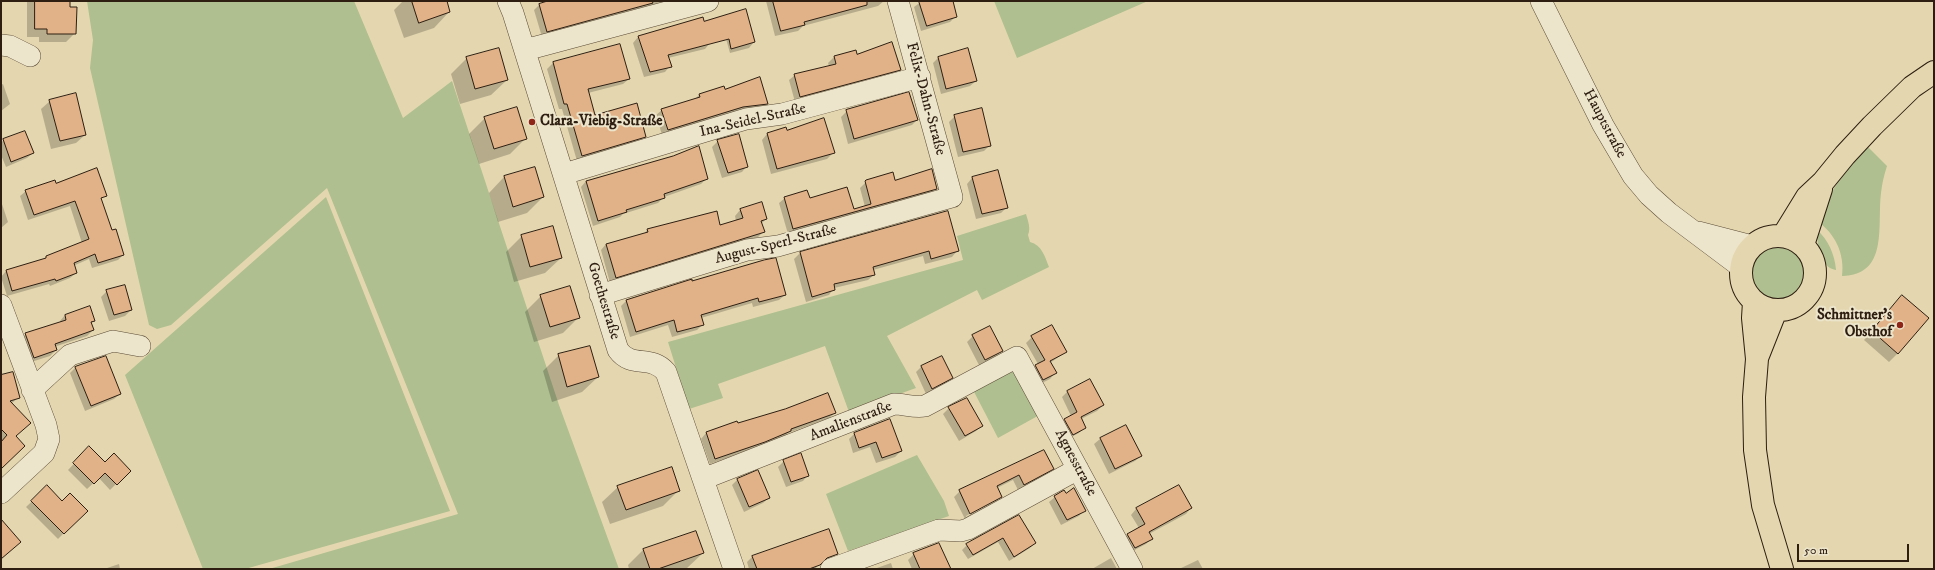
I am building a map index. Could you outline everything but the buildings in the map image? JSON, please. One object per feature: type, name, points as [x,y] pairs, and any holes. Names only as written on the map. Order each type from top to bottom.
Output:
[{"type":"main road","points":[[1783,236],[1807,197],[1823,182],[1872,126],[1912,88],[1934,72]]},
{"type":"main road","points":[[1802,245],[1823,182]]},
{"type":"main road","points":[[1783,236],[1793,239],[1802,245],[1813,262],[1815,272],[1813,284],[1808,295],[1801,302],[1785,309],[1776,310],[1765,308],[1754,302],[1743,286],[1741,267],[1745,255],[1752,246],[1766,237],[1783,236]]},
{"type":"main road","points":[[1754,302],[1752,318],[1757,359],[1754,397],[1755,450],[1758,480],[1763,505],[1782,569]]},
{"type":"main road","points":[[1757,359],[1776,310]]},
{"type":"street","name":"Goethestraße","points":[[508,1],[514,13],[524,50],[564,174],[612,335],[622,355],[634,361],[656,363],[666,372],[734,569]]},
{"type":"street","points":[[524,50],[708,1]]},
{"type":"street","name":"Felix-Dahn-Straße","points":[[898,1],[952,197]]},
{"type":"street","name":"Hauptstraße","points":[[1541,1],[1619,155],[1649,195],[1690,230],[1741,267]]},
{"type":"street","points":[[1,45],[10,46],[30,56]]},
{"type":"street","name":"Ina-Seidel-Straße","points":[[564,174],[746,119],[782,114],[920,77]]},
{"type":"street","name":"August-Sperl-Straße","points":[[600,295],[747,250],[778,246],[952,197]]},
{"type":"street","name":"Hauptstraße","points":[[1690,230],[1752,246]]},
{"type":"street","points":[[1,305],[48,432],[47,446],[44,453],[1,493]]},
{"type":"street","points":[[32,390],[70,355],[113,341],[140,346]]},
{"type":"street","name":"Amalienstraße","points":[[703,479],[894,404],[902,404],[916,408],[925,406],[1018,357]]},
{"type":"street","name":"Agnesstraße","points":[[1018,357],[1132,569]]},
{"type":"street","points":[[831,569],[939,530],[961,531],[968,529],[1078,469]]},
{"type":"green space","points":[[87,1],[354,1],[403,118],[452,81],[559,405],[619,569],[269,569],[458,514],[327,188],[171,325],[157,329],[149,325],[90,68],[93,40]]},
{"type":"green space","points":[[994,1],[1148,1],[1017,58]]},
{"type":"green space","points":[[1866,145],[1887,166],[1881,193],[1878,246],[1874,258],[1867,267],[1857,274],[1842,276],[1842,260],[1834,238],[1817,221],[1838,181]]},
{"type":"green space","points":[[326,197],[450,511],[245,569],[203,569],[125,375]]},
{"type":"green space","points":[[1026,214],[1029,224],[1028,235],[1030,242],[1040,249],[1049,267],[982,300],[977,290],[887,336],[916,388],[849,412],[825,346],[718,384],[723,398],[689,409],[668,342],[963,260],[957,236]]},
{"type":"green space","points":[[1817,230],[1830,248],[1836,270],[1826,265],[1820,254]]},
{"type":"green space","points":[[1772,244],[1784,244],[1795,249],[1803,257],[1808,268],[1806,286],[1795,299],[1784,304],[1772,304],[1761,299],[1753,291],[1748,280],[1748,268],[1753,257],[1761,249]]},
{"type":"green space","points":[[1015,368],[1043,413],[998,438],[971,386]]},
{"type":"green space","points":[[917,455],[944,501],[949,516],[848,551],[826,494]]},
{"type":"place","name":"Clara-Viebig-Straße","points":[[532,122]]},
{"type":"place","name":"Schmittner's Obsthof","points":[[1900,325]]}]
